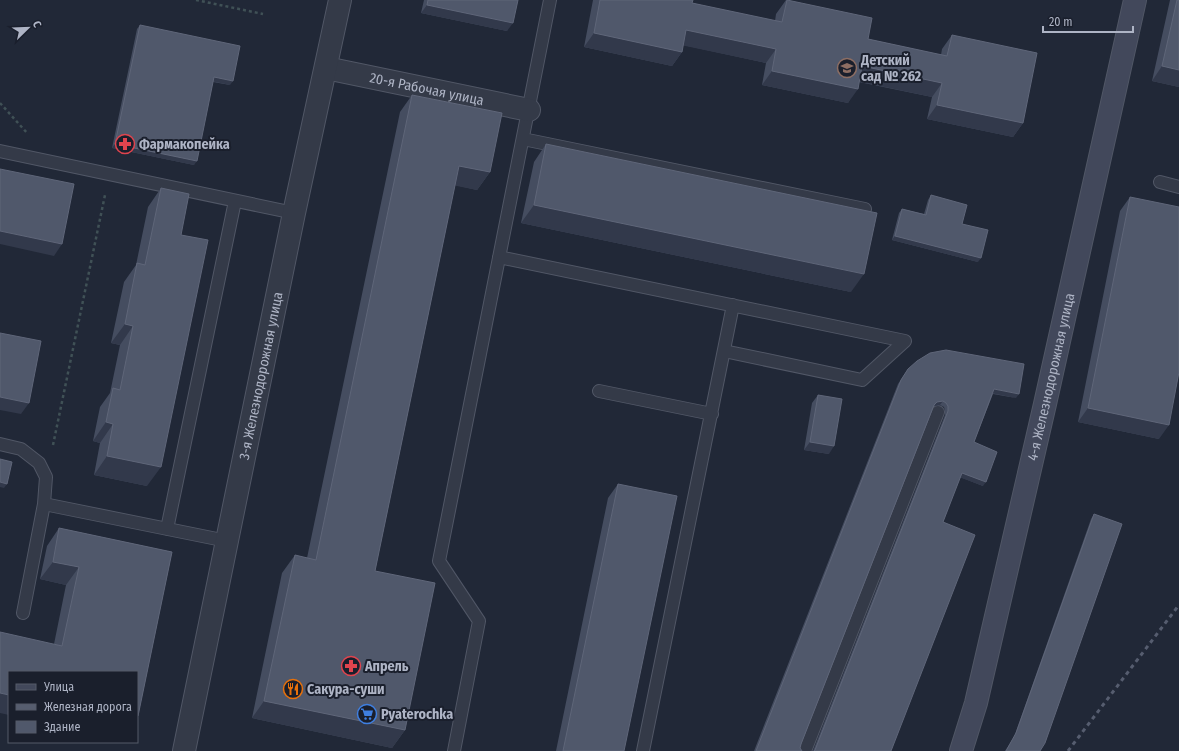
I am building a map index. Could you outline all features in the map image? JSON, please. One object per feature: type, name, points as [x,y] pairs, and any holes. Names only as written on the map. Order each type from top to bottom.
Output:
[{"type":"main road","name":"4-я Железнодорожная улица","points":[[961,751],[978,695],[1043,411],[1134,0]]},
{"type":"street","name":"3-я Железнодорожная улица","points":[[184,751],[294,213],[340,0]]},
{"type":"street","name":"20-я Рабочая улица","points":[[326,68],[529,110]]},
{"type":"lane","points":[[454,751],[479,621],[439,561],[550,0]]},
{"type":"lane","points":[[523,139],[865,209]]},
{"type":"lane","points":[[0,151],[294,213]]},
{"type":"lane","points":[[1160,182],[1179,187]]},
{"type":"lane","points":[[167,529],[235,201]]},
{"type":"lane","points":[[499,257],[905,341],[862,380],[724,351]]},
{"type":"lane","points":[[643,751],[734,305]]},
{"type":"lane","points":[[599,391],[712,414]]},
{"type":"lane","points":[[805,751],[938,412]]},
{"type":"lane","points":[[0,444],[22,449],[39,464],[46,477],[44,504],[23,613]]},
{"type":"lane","points":[[44,504],[227,541]]},
{"type":"path","points":[[196,0],[263,14]]},
{"type":"path","points":[[46,477],[109,174]]},
{"type":"building","points":[[428,0],[518,0],[513,23],[427,5]]},
{"type":"building","name":"Детский сад № 262","points":[[600,0],[693,0],[692,3],[782,22],[787,0],[872,18],[868,39],[947,56],[952,35],[1037,53],[1023,123],[937,105],[942,83],[862,66],[858,89],[772,71],[776,49],[686,30],[682,52],[594,33]]},
{"type":"building","points":[[1177,0],[1179,0],[1179,70],[1162,66]]},
{"type":"building","points":[[140,25],[240,46],[233,81],[214,77],[197,161],[115,144]]},
{"type":"building","points":[[412,95],[502,113],[490,172],[459,166],[375,571],[435,583],[405,730],[264,701],[295,555],[316,560]]},
{"type":"building","points":[[546,144],[877,213],[864,274],[534,205]]},
{"type":"building","points":[[0,169],[74,184],[62,244],[0,231]]},
{"type":"building","points":[[161,188],[189,194],[181,235],[208,240],[161,467],[107,456],[113,424],[106,422],[113,388],[120,390],[133,326],[125,324],[137,263],[145,265]]},
{"type":"building","points":[[931,195],[967,205],[962,224],[988,230],[981,258],[895,236],[902,209],[926,215]]},
{"type":"building","points":[[1130,197],[1179,207],[1179,372],[1169,425],[1088,408]]},
{"type":"building","points":[[0,333],[41,341],[29,403],[0,397]]},
{"type":"building","points":[[946,350],[1024,364],[1019,394],[994,389],[974,442],[997,452],[986,482],[962,473],[943,522],[975,535],[891,751],[814,751],[948,411],[948,406],[943,401],[937,402],[934,405],[801,744],[800,748],[802,751],[756,751],[901,380],[908,369],[917,361],[930,353]]},
{"type":"building","points":[[818,395],[842,399],[834,446],[810,442]]},
{"type":"building","points":[[0,459],[12,462],[7,484],[0,482]]},
{"type":"building","points":[[618,484],[677,496],[624,751],[563,751]]},
{"type":"building","points":[[1094,514],[1122,524],[1045,743],[1040,751],[1006,751],[1016,733]]},
{"type":"building","points":[[59,528],[172,552],[138,716],[138,671],[8,671],[8,695],[0,693],[0,632],[62,646],[79,567],[53,562]]},
{"type":"railway","points":[[1068,751],[1179,605]]},
{"type":"place","name":"Детский сад № 262","points":[[847,68]]},
{"type":"place","name":"Фармакопейка","points":[[125,144]]},
{"type":"place","name":"Апрель","points":[[351,666]]},
{"type":"place","name":"Сакура-суши","points":[[293,689]]},
{"type":"place","name":"Pyaterochka","points":[[367,714]]}]
